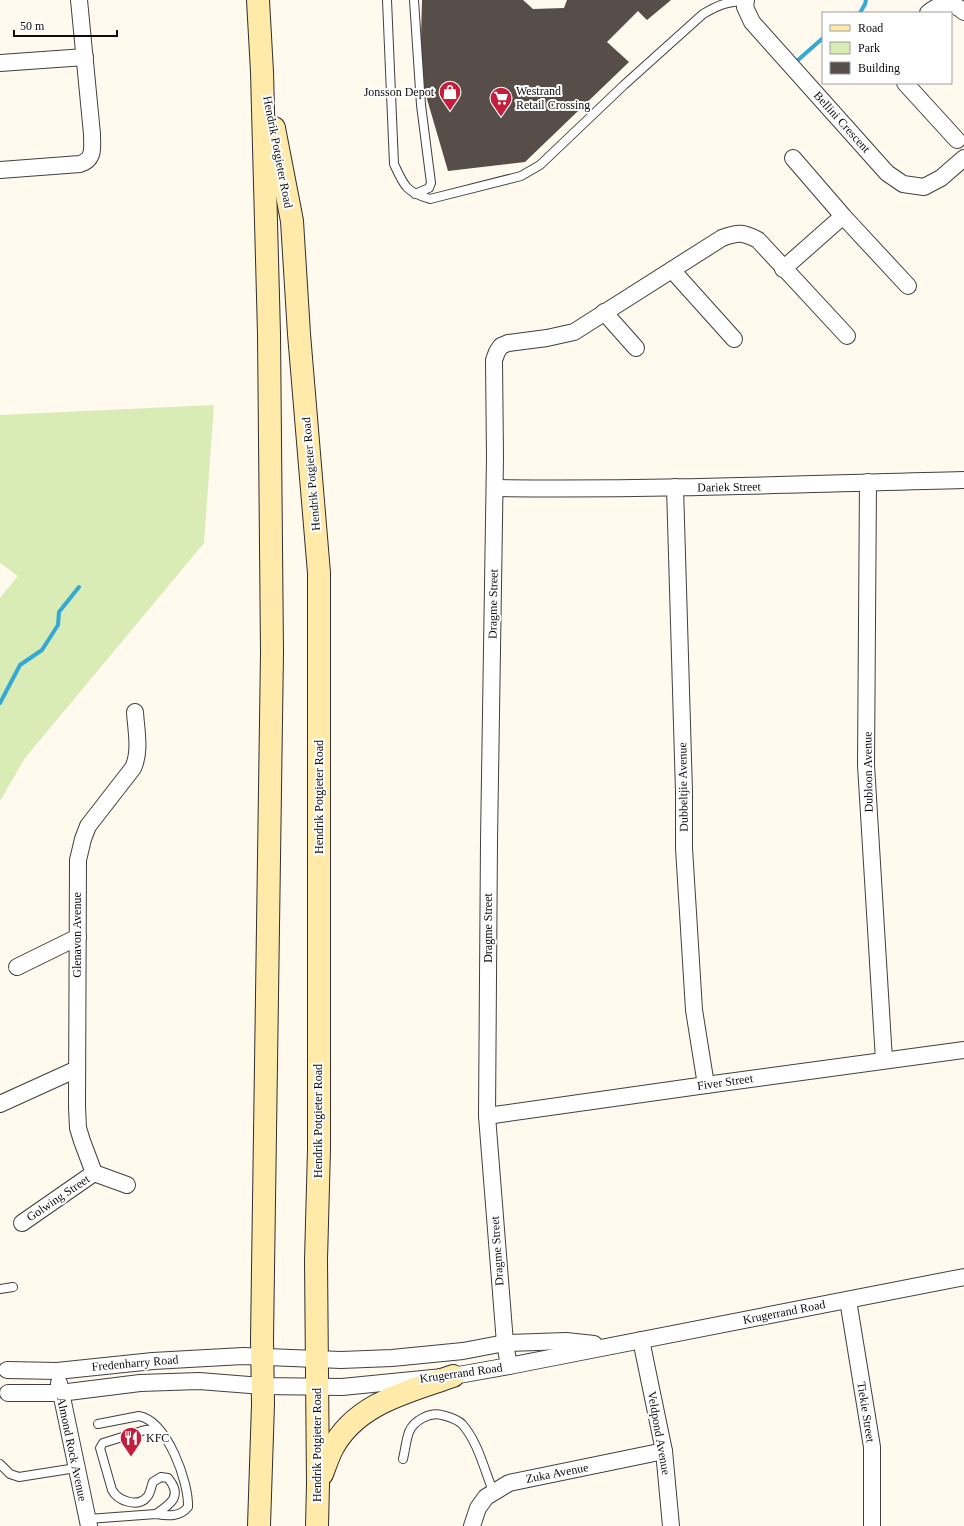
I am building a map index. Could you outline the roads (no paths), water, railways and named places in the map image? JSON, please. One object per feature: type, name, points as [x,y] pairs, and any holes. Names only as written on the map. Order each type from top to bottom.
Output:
[{"type":"main road","name":"Hendrik Potgieter Road","points":[[258,0],[262,72],[269,334],[272,652],[262,1386],[263,1404],[259,1526]]},
{"type":"main road","name":"Hendrik Potgieter Road","points":[[262,72],[292,221],[299,334],[319,573],[319,1149],[316,1260],[317,1526]]},
{"type":"main road","points":[[318,1484],[332,1448],[346,1429],[366,1410],[389,1398],[453,1376]]},
{"type":"street","points":[[0,170],[80,164],[87,162],[92,150],[92,134],[79,0]]},
{"type":"street","name":"Bellini Crescent","points":[[746,0],[745,7],[752,22],[887,173],[903,184],[924,187],[941,178],[964,158]]},
{"type":"street","points":[[929,12],[938,5],[945,4],[957,6],[964,12]]},
{"type":"street","points":[[0,63],[85,57]]},
{"type":"street","points":[[906,84],[957,140]]},
{"type":"street","points":[[793,158],[843,216],[908,286]]},
{"type":"street","points":[[783,268],[843,216]]},
{"type":"street","name":"Dragme Street","points":[[509,1366],[505,1344],[487,1116],[489,841],[495,488],[494,360],[501,346],[508,343],[546,338],[574,332],[722,238],[736,233],[747,234],[758,240],[847,336]]},
{"type":"street","points":[[672,270],[734,339]]},
{"type":"street","points":[[604,312],[636,348]]},
{"type":"street","name":"Dariek Street","points":[[495,488],[575,489],[781,486],[964,480]]},
{"type":"street","name":"Dubloon Avenue","points":[[868,482],[866,765],[884,1060]]},
{"type":"street","name":"Dubbeltjie Avenue","points":[[675,487],[685,870],[694,1010],[706,1085]]},
{"type":"street","name":"Glenavon Avenue","points":[[94,1173],[78,1128],[76,1069],[78,860],[88,826],[136,762],[138,754],[135,712]]},
{"type":"street","points":[[17,966],[78,937]]},
{"type":"street","name":"Fiver Street","points":[[487,1116],[964,1050]]},
{"type":"street","points":[[0,1104],[76,1069]]},
{"type":"street","points":[[94,1173],[127,1185]]},
{"type":"street","name":"Golwing Street","points":[[22,1223],[94,1173]]},
{"type":"street","name":"Krugerrand Road","points":[[262,1386],[342,1387],[453,1376],[964,1278]]},
{"type":"street","name":"Tiekie Street","points":[[848,1300],[872,1447],[872,1526]]},
{"type":"street","name":"Veldpond Avenue","points":[[641,1340],[664,1451],[671,1526]]},
{"type":"street","name":"Krugerrand Road","points":[[263,1356],[341,1360],[392,1358],[463,1351],[505,1344],[566,1341],[587,1342],[603,1347]]},
{"type":"street","name":"Fredenharry Road","points":[[4,1367],[57,1371],[153,1361],[263,1356]]},
{"type":"street","points":[[4,1367],[11,1377],[11,1385],[4,1396]]},
{"type":"street","name":"Almond Rock Avenue","points":[[57,1371],[60,1393],[89,1523]]},
{"type":"street","name":"Fredenharry Road","points":[[4,1396],[60,1393],[140,1383],[191,1381],[262,1386]]},
{"type":"street","name":"Zuka Avenue","points":[[472,1526],[478,1508],[486,1497],[493,1491],[509,1483],[664,1451]]},
{"type":"lane","points":[[387,0],[394,164],[403,183],[415,195],[430,199],[521,176],[540,165],[624,85],[703,14],[716,6],[727,2],[746,0]]},
{"type":"lane","points":[[414,0],[421,105],[431,183],[429,188],[424,192],[415,195]]},
{"type":"lane","points":[[0,1289],[13,1287]]},
{"type":"lane","points":[[403,1460],[409,1431],[417,1423],[425,1416],[431,1414],[450,1417],[461,1423],[474,1441],[493,1491]]},
{"type":"lane","points":[[89,1523],[156,1514],[169,1515],[182,1513],[188,1507],[188,1499],[177,1460],[170,1446],[158,1429],[146,1417],[139,1416],[98,1424]]},
{"type":"lane","points":[[156,1514],[170,1504],[174,1499],[174,1488],[168,1478],[161,1477],[153,1482],[149,1495],[143,1500],[137,1502],[122,1500],[114,1494],[112,1490],[100,1448],[103,1443],[145,1430],[158,1429]]},
{"type":"lane","points":[[0,1464],[10,1474],[19,1477],[76,1468]]},
{"type":"waterway","points":[[861,12],[866,0]]},
{"type":"waterway","points":[[798,60],[822,39]]},
{"type":"waterway","points":[[0,703],[20,665],[42,650],[58,625],[59,612],[79,587]]},
{"type":"place","name":"Jonsson Depot","points":[[450,112]]},
{"type":"place","name":"Westrand Retail Crossing","points":[[501,118]]},
{"type":"place","name":"KFC","points":[[131,1458]]}]
